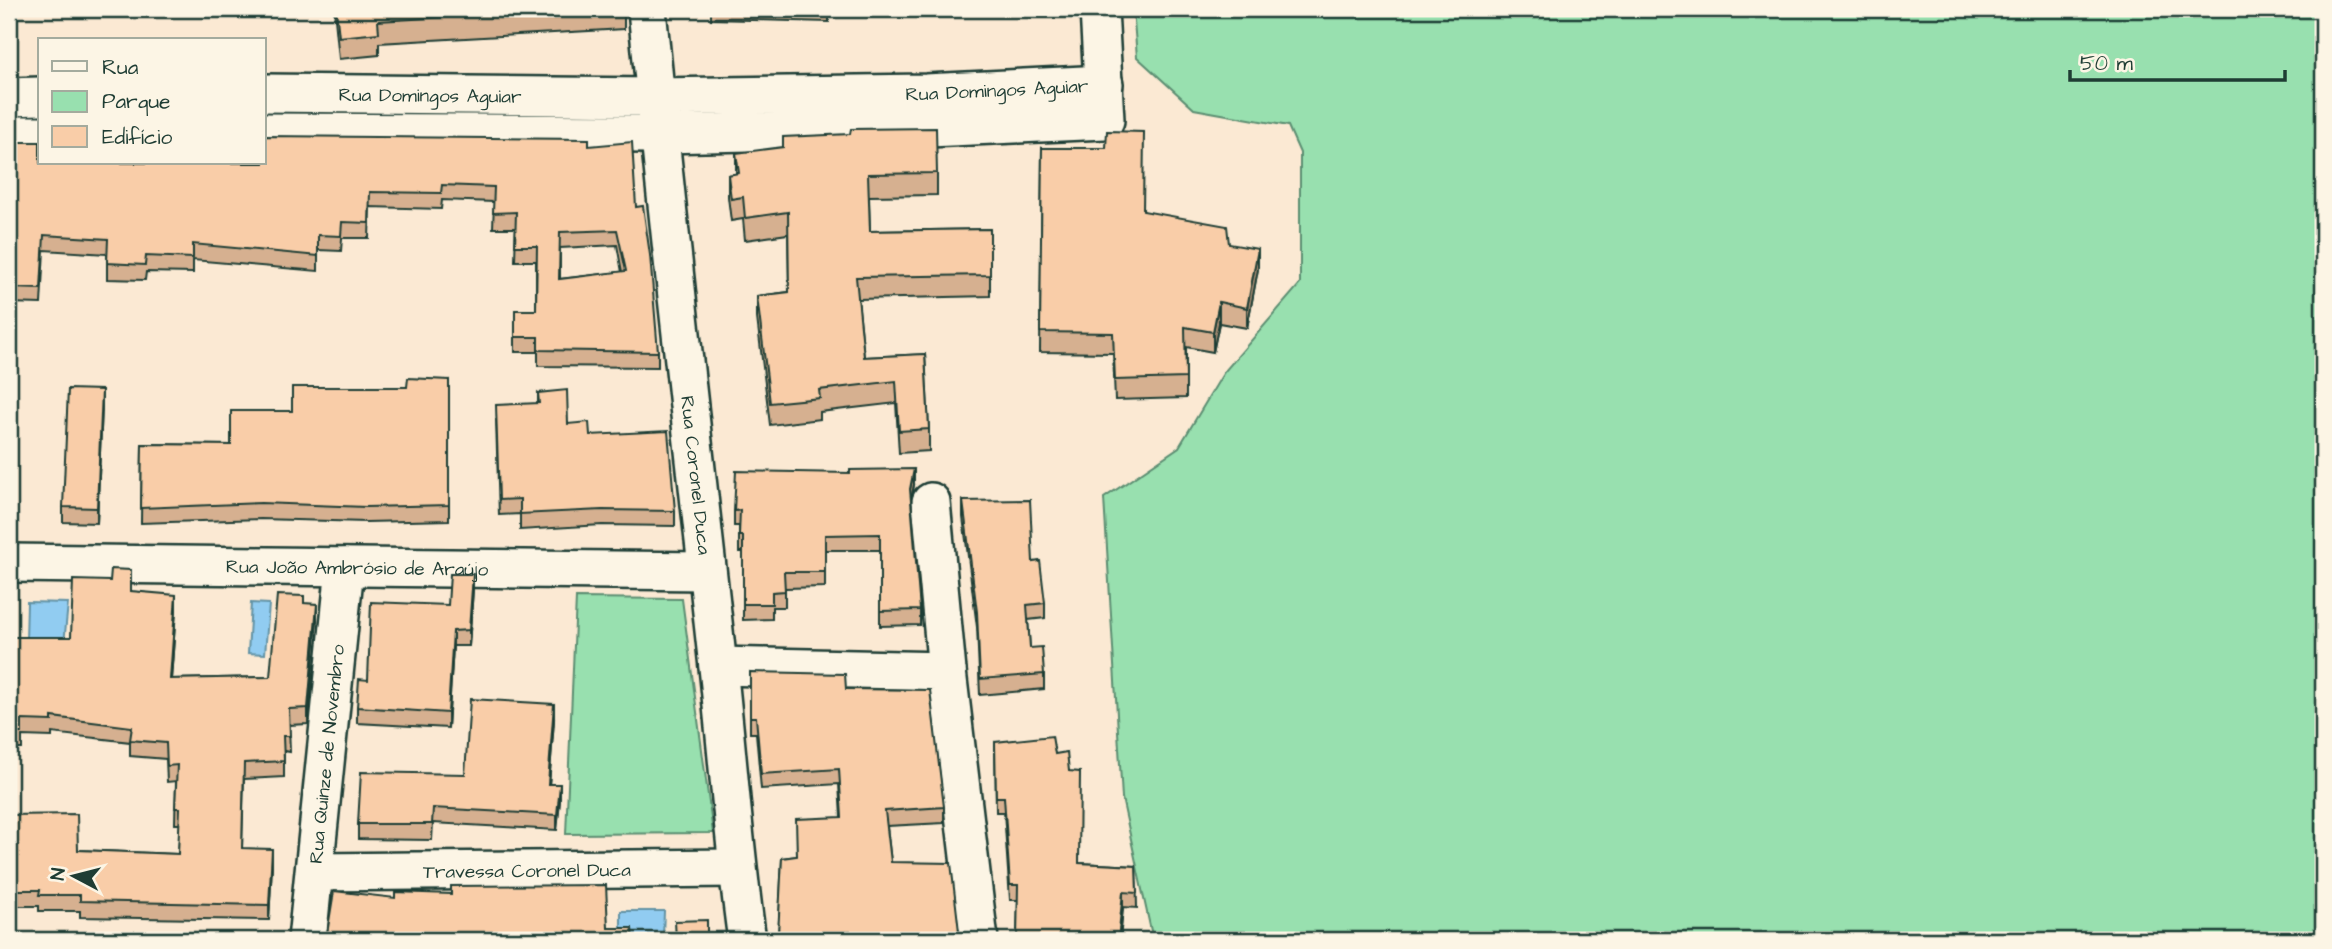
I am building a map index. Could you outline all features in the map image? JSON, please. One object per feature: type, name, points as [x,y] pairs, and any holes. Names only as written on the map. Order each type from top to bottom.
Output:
[{"type":"street","name":"Rua Coronel Duca","points":[[647,9],[705,571],[718,666],[737,869],[747,940]]},
{"type":"street","points":[[1099,9],[1104,83]]},
{"type":"street","name":"Rua Domingos Aguiar","points":[[266,93],[656,97],[926,93],[1104,83],[1105,120],[929,128],[661,134],[410,130],[266,132]]},
{"type":"street","points":[[408,93],[410,130]]},
{"type":"street","points":[[926,93],[929,128]]},
{"type":"street","points":[[9,97],[38,96]]},
{"type":"street","points":[[9,135],[38,135]]},
{"type":"street","points":[[931,502],[947,671],[979,940]]},
{"type":"street","name":"Rua João Ambrósio de Araújo","points":[[9,563],[705,571]]},
{"type":"street","name":"Rua Quinze de Novembro","points":[[307,940],[345,567]]},
{"type":"street","points":[[718,666],[947,671]]},
{"type":"street","name":"Travessa Coronel Duca","points":[[315,872],[737,869]]},
{"type":"green space","points":[[1133,9],[2323,9],[2323,940],[1153,940],[1122,798],[1104,498],[1179,447],[1224,372],[1300,284],[1300,153],[1288,126],[1194,109],[1137,57]]},
{"type":"green space","points":[[576,598],[682,599],[713,833],[566,834]]},
{"type":"water","points":[[27,602],[68,603],[64,644],[26,643]]},
{"type":"water","points":[[251,603],[269,604],[265,654],[248,653]]},
{"type":"water","points":[[621,911],[664,911],[663,936],[621,937]]},
{"type":"building","points":[[336,9],[588,9],[378,21],[379,33],[339,37]]},
{"type":"building","points":[[936,128],[937,173],[868,174],[870,231],[990,229],[990,275],[856,277],[864,357],[925,354],[929,429],[899,431],[896,381],[819,390],[820,398],[770,403],[757,296],[789,292],[788,212],[745,218],[743,197],[731,199],[728,175],[739,173],[736,153],[783,147],[783,137],[850,134],[851,129]]},
{"type":"building","points":[[1107,131],[1144,132],[1143,211],[1227,226],[1229,244],[1258,249],[1247,308],[1219,302],[1213,332],[1185,327],[1186,378],[1115,380],[1113,333],[1040,332],[1042,148],[1106,148]]},
{"type":"building","points":[[266,136],[589,139],[589,146],[632,142],[636,207],[643,206],[658,352],[538,350],[538,337],[515,337],[515,310],[536,310],[537,246],[515,246],[516,212],[493,213],[494,187],[442,185],[441,193],[370,192],[369,223],[342,222],[341,236],[318,235],[318,256],[193,244],[193,258],[146,256],[145,265],[107,263],[108,239],[44,235],[41,289],[9,288],[9,142],[38,142],[38,164],[266,164]],"holes":[[[617,230],[626,271],[559,279],[560,232]]]},
{"type":"building","points":[[408,378],[449,380],[449,505],[366,507],[261,503],[141,508],[142,444],[231,445],[231,411],[292,411],[292,387],[407,387]]},
{"type":"building","points":[[68,389],[102,390],[97,508],[63,507]]},
{"type":"building","points":[[567,390],[568,424],[589,422],[590,435],[668,431],[675,511],[602,510],[520,514],[520,499],[499,500],[496,405],[539,403],[538,393]]},
{"type":"building","points":[[914,469],[910,489],[920,610],[880,611],[880,534],[825,535],[825,572],[784,572],[785,591],[772,592],[772,604],[743,604],[743,536],[739,536],[740,510],[734,511],[736,471],[850,473],[850,470]]},
{"type":"building","points":[[1030,500],[1033,562],[1040,561],[1045,603],[1027,605],[1030,648],[1042,647],[1044,674],[980,679],[977,612],[963,501]]},
{"type":"building","points":[[111,569],[131,570],[131,591],[176,595],[170,679],[270,677],[277,595],[304,596],[304,603],[317,604],[308,708],[289,709],[290,736],[283,736],[284,761],[244,763],[242,848],[272,849],[269,905],[80,901],[80,895],[39,895],[40,890],[9,890],[9,815],[77,814],[78,850],[178,854],[180,808],[175,808],[177,765],[167,766],[166,743],[130,740],[132,727],[52,717],[52,721],[22,720],[22,733],[9,733],[9,637],[71,637],[73,580],[110,581]]},
{"type":"building","points":[[450,574],[473,574],[469,630],[453,631],[448,713],[357,707],[359,679],[368,680],[371,602],[448,605]]},
{"type":"building","points":[[750,672],[845,674],[846,689],[930,690],[944,807],[885,811],[891,862],[951,863],[960,940],[806,940],[807,937],[778,935],[782,858],[797,856],[796,819],[842,817],[839,769],[761,774],[756,717],[750,717]]},
{"type":"building","points":[[470,699],[554,704],[548,784],[560,784],[557,815],[433,808],[432,824],[358,824],[361,772],[465,774]]},
{"type":"building","points":[[1052,736],[1055,754],[1067,752],[1069,771],[1080,772],[1079,863],[1136,866],[1137,893],[1123,892],[1118,940],[1017,940],[1018,885],[1010,885],[1004,797],[996,797],[995,742]]},
{"type":"building","points":[[606,885],[608,928],[632,928],[633,940],[326,940],[334,891],[395,898],[395,892],[451,894],[451,886]]},
{"type":"building","points":[[707,920],[707,940],[676,940],[675,921]]}]
